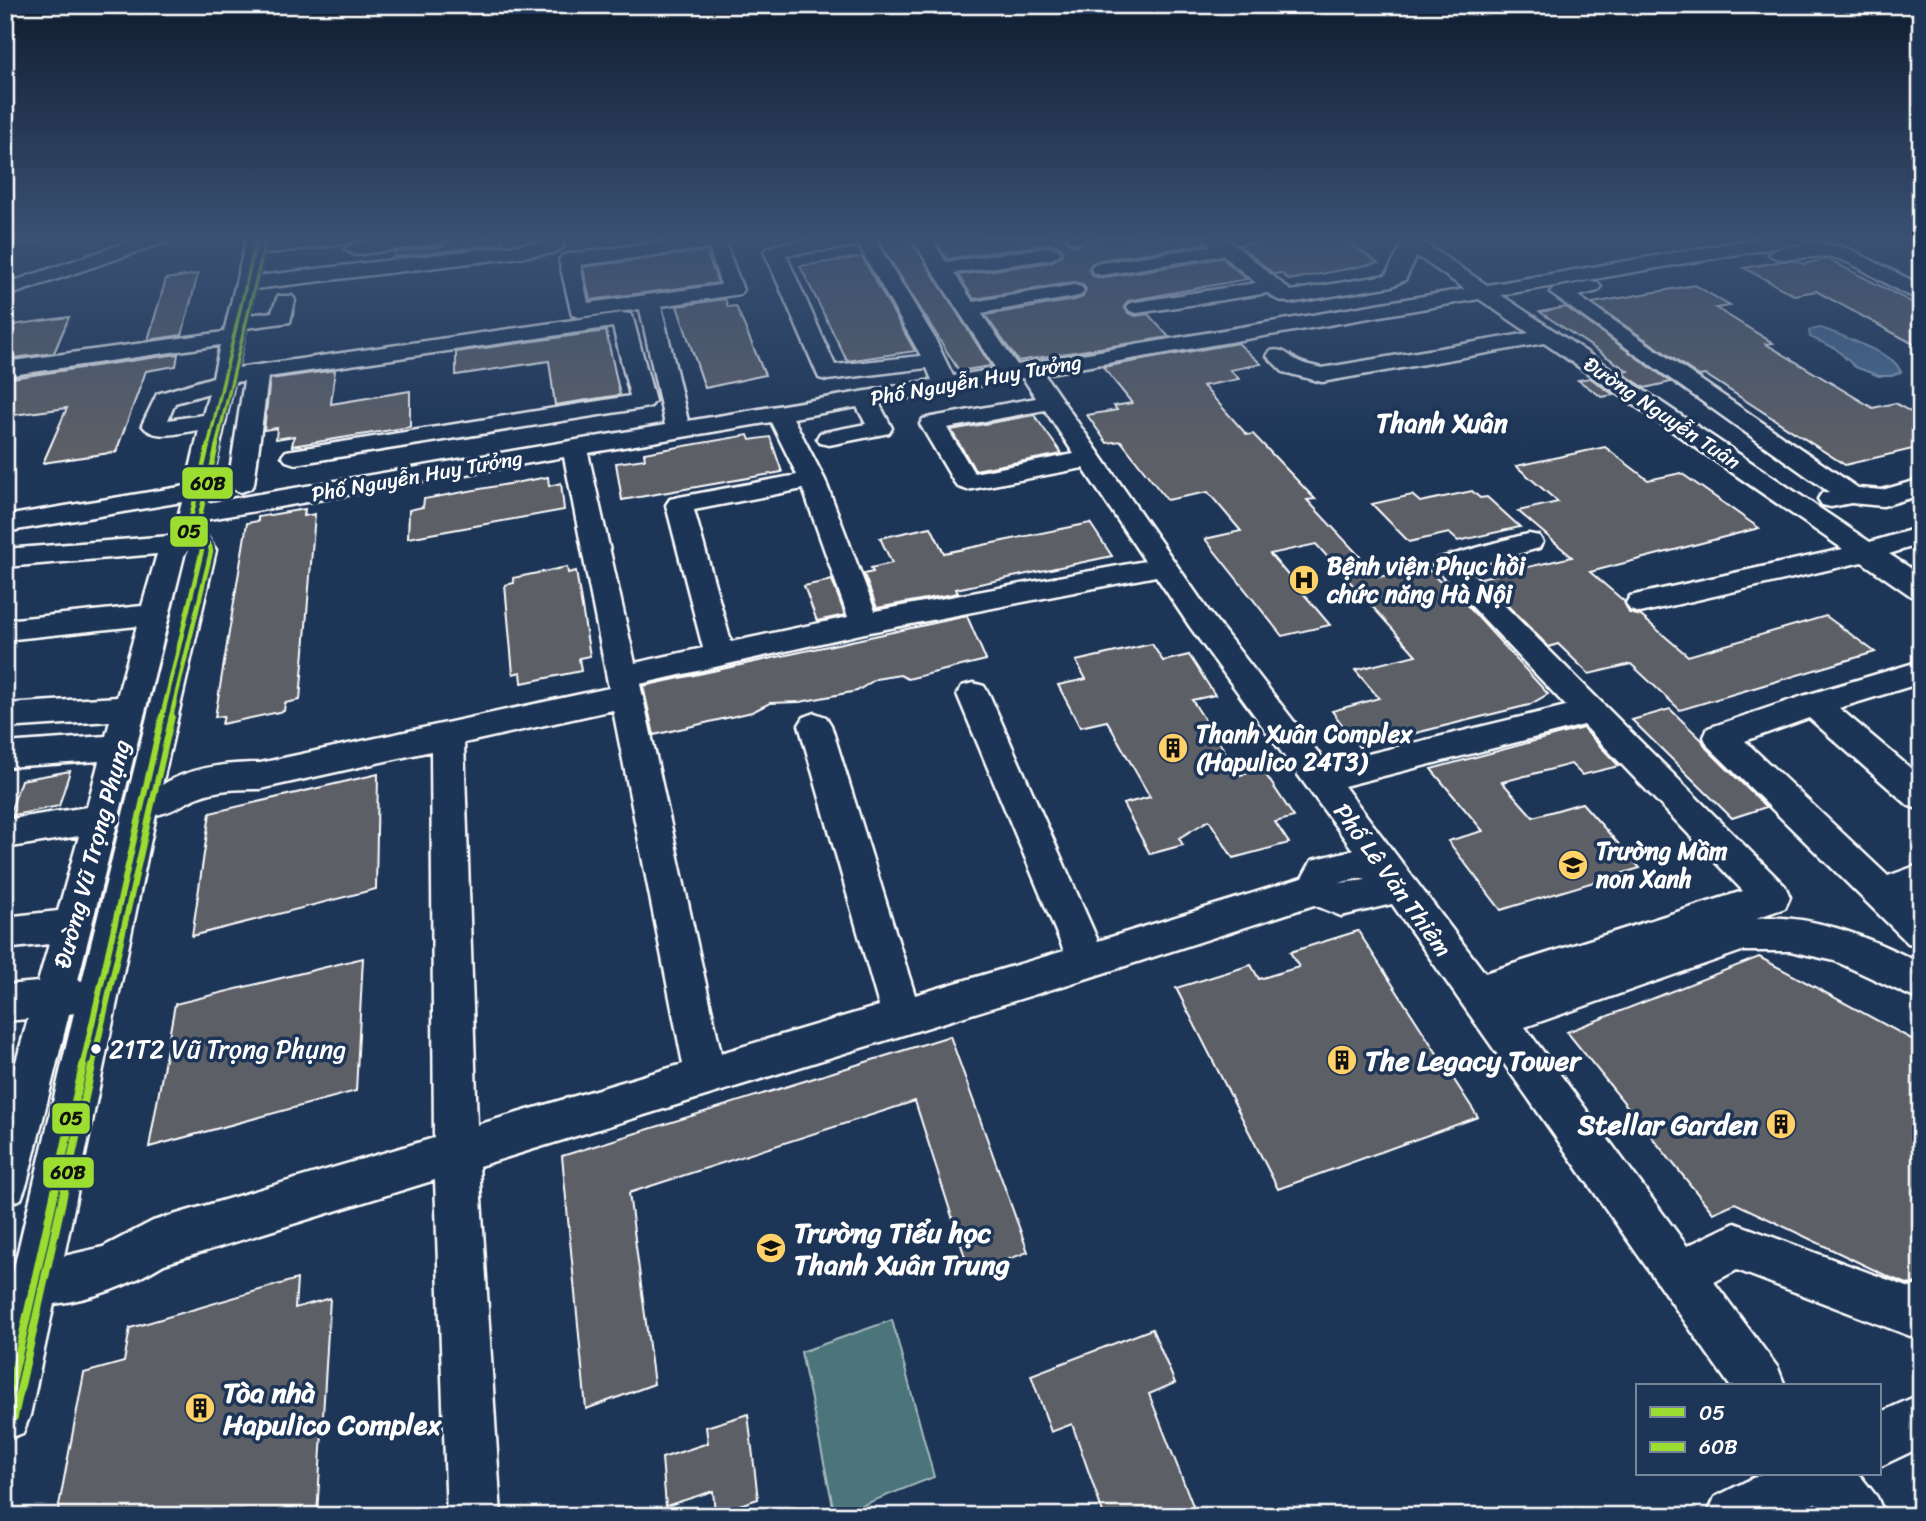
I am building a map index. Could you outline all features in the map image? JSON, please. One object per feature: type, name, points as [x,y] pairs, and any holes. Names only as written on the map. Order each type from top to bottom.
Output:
[{"type":"street","name":"Đường Vũ Trọng Phụng","points":[[5,1183],[14,1115],[54,1000],[170,555],[188,520],[240,308]]},
{"type":"street","points":[[214,421],[160,428],[154,425],[165,399],[282,317],[284,308]]},
{"type":"street","points":[[579,308],[597,308]]},
{"type":"street","points":[[652,308],[678,431]]},
{"type":"street","points":[[799,308],[827,373],[933,360]]},
{"type":"street","points":[[906,308],[946,385]]},
{"type":"street","points":[[968,309],[974,308]]},
{"type":"street","name":"Phố Nguyễn Huy Tưởng","points":[[188,520],[946,385],[1033,388],[1414,308]]},
{"type":"street","name":"Đường Nguyễn Tuân","points":[[1507,308],[1921,589]]},
{"type":"street","points":[[1582,308],[1851,495]]},
{"type":"street","name":"Phố Lê Văn Thiêm","points":[[968,309],[1033,388],[1388,870],[1759,1384]]},
{"type":"street","points":[[229,355],[257,372],[622,319],[643,401],[295,456]]},
{"type":"street","points":[[1278,356],[1291,368],[1322,375],[1549,336]]},
{"type":"street","points":[[5,369],[229,355],[268,349]]},
{"type":"street","points":[[241,484],[257,372]]},
{"type":"street","points":[[1033,388],[932,424],[967,482],[1084,460]]},
{"type":"street","points":[[829,438],[880,428],[865,399]]},
{"type":"street","points":[[779,414],[812,480],[866,623]]},
{"type":"street","points":[[575,449],[706,1077]]},
{"type":"street","points":[[7,561],[188,520],[241,484],[355,464]]},
{"type":"street","points":[[1851,495],[1858,483],[1921,466]]},
{"type":"street","points":[[720,655],[679,505],[812,480]]},
{"type":"street","points":[[1802,506],[1851,495],[1883,498],[1921,487]]},
{"type":"street","name":"Đường Vũ Trọng Phụng","points":[[5,1415],[99,991],[155,802],[202,550],[188,520]]},
{"type":"street","points":[[5,524],[188,520]]},
{"type":"street","points":[[1867,552],[1921,536]]},
{"type":"street","points":[[1485,1006],[1772,897],[1447,565],[1529,542]]},
{"type":"street","points":[[155,802],[182,803],[233,791],[260,776],[447,734],[623,686],[720,655],[866,623],[1164,566]]},
{"type":"street","points":[[5,631],[156,614]]},
{"type":"street","points":[[1921,672],[1814,704],[1720,737],[1921,931]]},
{"type":"street","points":[[973,694],[1088,961]]},
{"type":"street","points":[[1814,704],[1921,797]]},
{"type":"street","points":[[5,716],[131,708]]},
{"type":"street","points":[[1320,779],[1591,712]]},
{"type":"street","points":[[815,724],[902,1017]]},
{"type":"street","points":[[447,734],[456,1152],[474,1516]]},
{"type":"street","points":[[5,755],[119,747]]},
{"type":"street","points":[[5,834],[102,818]]},
{"type":"street","points":[[34,1282],[75,1280],[120,1265],[153,1244],[1088,961],[1315,889],[1341,900],[1380,892],[1388,870]]},
{"type":"street","points":[[1883,894],[1921,879]]},
{"type":"street","points":[[5,933],[73,925]]},
{"type":"street","points":[[1485,1006],[1742,935],[1763,933],[1787,933],[1864,954],[1921,984]]},
{"type":"street","points":[[5,1003],[54,1000],[99,991]]},
{"type":"street","points":[[1678,1275],[1735,1246],[1917,1315]]},
{"type":"street","points":[[1881,1440],[1921,1419]]},
{"type":"street","points":[[1734,1516],[1812,1476]]},
{"type":"street","points":[[1827,1476],[1857,1516]]},
{"type":"lane","points":[[1640,603],[1867,552]]},
{"type":"green space","points":[[892,1320],[934,1477],[835,1516],[801,1352]]},
{"type":"water","points":[[1820,328],[1882,354],[1896,364],[1901,372],[1892,376],[1879,376],[1855,367],[1835,348],[1810,337],[1809,330]]},
{"type":"building","points":[[157,308],[189,308],[182,335],[148,340]]},
{"type":"building","points":[[678,308],[737,308],[765,375],[705,388]]},
{"type":"building","points":[[821,308],[891,308],[915,351],[847,361]]},
{"type":"building","points":[[920,308],[954,308],[991,366],[959,371]]},
{"type":"building","points":[[1027,308],[1125,308],[1128,313],[1136,316],[1148,314],[1169,337],[1018,361],[985,315]]},
{"type":"building","points":[[1567,308],[1671,382],[1645,388],[1621,372],[1628,371],[1540,312]]},
{"type":"building","points":[[1599,308],[1716,308],[1773,343],[1766,344],[1873,408],[1895,403],[1921,418],[1921,447],[1845,465],[1706,375],[1699,376]]},
{"type":"building","points":[[1847,308],[1921,308],[1921,348]]},
{"type":"building","points":[[69,317],[54,353],[5,359],[5,326]]},
{"type":"building","points":[[606,331],[620,395],[555,405],[549,361],[456,375],[456,352]]},
{"type":"building","points":[[1238,343],[1261,364],[1230,370],[1239,379],[1203,386],[1247,435],[1253,434],[1315,499],[1307,500],[1379,577],[1426,567],[1439,581],[1444,580],[1548,694],[1529,705],[1359,747],[1332,711],[1379,698],[1355,670],[1416,655],[1316,544],[1270,554],[1330,625],[1282,636],[1205,539],[1241,531],[1208,492],[1167,500],[1121,441],[1107,443],[1087,415],[1117,410],[1114,406],[1132,403],[1103,367]]},
{"type":"building","points":[[178,354],[176,366],[146,371],[116,452],[43,463],[67,408],[5,416],[5,379]]},
{"type":"building","points":[[335,370],[331,404],[410,391],[410,427],[292,446],[294,436],[276,439],[277,428],[264,430],[270,379]]},
{"type":"building","points":[[1590,378],[1614,395],[1602,397],[1578,380]]},
{"type":"building","points":[[1034,415],[1062,454],[975,470],[951,430]]},
{"type":"building","points":[[748,435],[750,440],[770,437],[782,472],[622,500],[616,463],[645,459],[644,453]]},
{"type":"building","points":[[1605,447],[1648,480],[1681,473],[1759,528],[1590,572],[1624,601],[1629,613],[1641,616],[1688,656],[1826,616],[1875,652],[1680,710],[1631,664],[1589,674],[1558,644],[1549,647],[1480,578],[1572,557],[1518,511],[1558,502],[1516,466]]},
{"type":"building","points":[[548,477],[549,486],[561,483],[564,510],[408,538],[409,510],[423,507],[424,499]]},
{"type":"building","points":[[1472,491],[1480,498],[1487,497],[1520,527],[1458,541],[1449,533],[1409,542],[1372,504],[1412,495],[1420,502]]},
{"type":"building","points":[[305,509],[304,516],[315,514],[300,700],[285,703],[284,711],[222,724],[224,716],[215,717],[247,523],[258,521],[258,517]]},
{"type":"building","points":[[1090,523],[1112,556],[956,589],[958,593],[877,608],[864,574],[873,572],[871,568],[892,563],[880,538],[931,527],[944,553]]},
{"type":"building","points":[[567,567],[568,573],[576,571],[590,656],[579,658],[581,671],[522,683],[521,672],[513,674],[505,585],[514,583],[513,578]]},
{"type":"building","points":[[832,580],[845,615],[817,621],[804,586]]},
{"type":"building","points":[[967,616],[986,660],[908,679],[900,675],[876,679],[857,691],[800,702],[770,703],[752,712],[654,735],[643,686]]},
{"type":"building","name":"Thanh Xuân Complex (Hapulico 24T3)","points":[[1152,644],[1163,661],[1189,655],[1215,695],[1192,700],[1240,775],[1262,769],[1294,817],[1275,822],[1289,843],[1233,858],[1209,820],[1179,838],[1183,845],[1150,854],[1123,804],[1150,797],[1107,721],[1080,727],[1058,685],[1086,679],[1076,661]]},
{"type":"building","points":[[1670,709],[1766,807],[1732,818],[1632,720]]},
{"type":"building","points":[[1583,728],[1619,766],[1582,775],[1571,764],[1502,782],[1533,817],[1582,803],[1640,868],[1501,910],[1448,841],[1483,831],[1431,769]]},
{"type":"building","points":[[70,771],[59,806],[9,816],[21,780]]},
{"type":"building","points":[[378,774],[376,889],[192,936],[210,813]]},
{"type":"building","name":"The Legacy Tower","points":[[1358,931],[1478,1117],[1278,1189],[1176,988],[1251,965],[1259,979],[1299,967],[1290,952]]},
{"type":"building","name":"Stellar Garden","points":[[1759,957],[1921,1044],[1921,1281],[1910,1285],[1889,1277],[1735,1203],[1713,1213],[1567,1032]]},
{"type":"building","points":[[363,958],[356,1091],[149,1147],[175,1004]]},
{"type":"building","points":[[950,1036],[1028,1252],[970,1273],[915,1101],[629,1193],[654,1384],[586,1409],[562,1156]]},
{"type":"building","name":"Tòa nhà Hapulico Complex","points":[[297,1279],[295,1308],[330,1298],[317,1516],[57,1516],[84,1373],[124,1362],[130,1328]]},
{"type":"building","points":[[1152,1329],[1175,1383],[1149,1394],[1197,1516],[1104,1516],[1072,1424],[1051,1432],[1031,1375]]},
{"type":"building","points":[[748,1414],[758,1499],[715,1513],[713,1491],[666,1506],[662,1458],[708,1443],[706,1427]]},
{"type":"transit line","name":"05","points":[[5,1414],[141,804],[202,550],[188,530],[240,308]]},
{"type":"transit line","name":"60B","points":[[14,1417],[150,806],[211,552],[210,546],[197,528],[250,308]]},
{"type":"place","name":"Bệnh viện Phục hồi chức năng Hà Nội","points":[[1304,580]]},
{"type":"place","name":"Thanh Xuân Complex (Hapulico 24T3)","points":[[1173,748]]},
{"type":"place","name":"Trường Mầm non Xanh","points":[[1573,865]]},
{"type":"place","name":"21T2 Vũ Trọng Phụng","points":[[96,1049]]},
{"type":"place","name":"The Legacy Tower","points":[[1342,1060]]},
{"type":"place","name":"Stellar Garden","points":[[1781,1124]]},
{"type":"place","name":"Trường Tiểu học Thanh Xuân Trung","points":[[771,1248]]},
{"type":"place","name":"Tòa nhà Hapulico Complex","points":[[200,1408]]},
{"type":"district","name":"Thanh Xuân","points":[[1442,423]]}]
